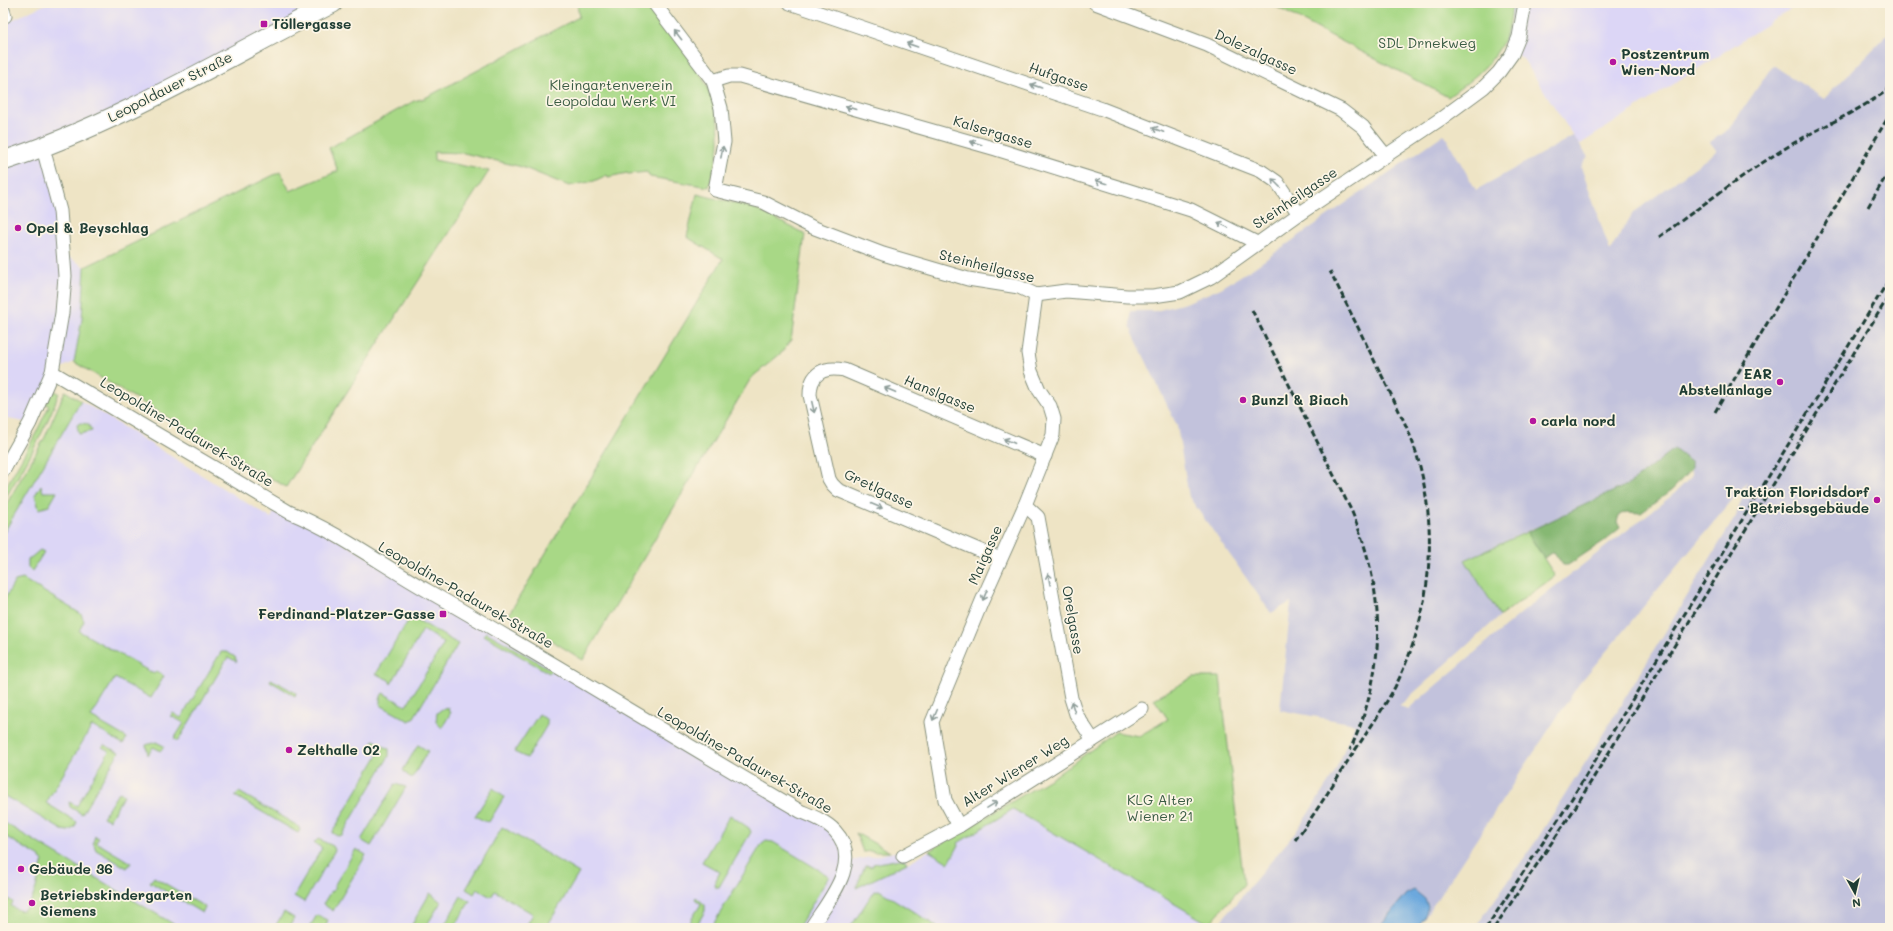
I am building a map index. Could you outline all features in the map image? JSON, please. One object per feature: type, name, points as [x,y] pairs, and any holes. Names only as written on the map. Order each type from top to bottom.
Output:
[{"type":"main road","name":"Leopoldauer Straße","points":[[3,161],[43,148],[144,101],[327,4]]},
{"type":"street","name":"Steinheilgasse","points":[[654,3],[713,81],[721,108],[724,142],[715,190],[764,202],[812,227],[883,254],[968,279],[1018,288],[1036,295],[1066,291],[1127,296],[1153,296],[1180,292],[1211,277],[1257,243],[1386,156],[1484,87],[1512,54],[1518,37],[1524,3]]},
{"type":"street","name":"Hufgasse","points":[[790,3],[1102,109],[1261,171],[1277,182],[1299,214]]},
{"type":"street","name":"Dolezalgasse","points":[[1095,3],[1207,46],[1341,110],[1363,127],[1386,156]]},
{"type":"street","name":"Kalsergasse","points":[[713,81],[729,76],[740,76],[996,149],[1191,210],[1257,243]]},
{"type":"street","points":[[3,471],[30,423],[52,372],[62,313],[65,276],[60,211],[43,148]]},
{"type":"street","name":"Maigasse","points":[[959,826],[945,800],[932,722],[1053,435],[1054,419],[1050,406],[1031,371],[1028,353],[1036,295]]},
{"type":"street","name":"Hanslgasse","points":[[820,372],[833,368],[844,370],[1045,456]]},
{"type":"street","name":"Leopoldine-Padaurek-Straße","points":[[52,372],[289,512],[309,520],[398,574],[486,624],[671,736],[800,811],[822,821],[835,831],[842,842],[846,862],[840,881],[811,928]]},
{"type":"street","name":"Gretlgasse","points":[[820,372],[814,378],[810,386],[810,395],[829,479],[832,484],[838,490],[1000,559]]},
{"type":"street","name":"Orelgasse","points":[[1025,504],[1038,517],[1070,698],[1076,714],[1093,740]]},
{"type":"street","name":"Alter Wiener Weg","points":[[903,856],[959,826],[1142,709]]},
{"type":"shaded area","points":[[48,3],[322,3],[45,146],[67,256],[85,267],[85,275],[82,319],[74,362],[52,372],[30,423],[3,418],[3,24]]},
{"type":"shaded area","name":"Postzentrum Wien-Nord","points":[[1512,3],[1800,3],[1579,145],[1524,60],[1504,42],[1512,21]]},
{"type":"shaded area","points":[[1890,32],[1890,928],[1475,928],[1536,841],[1592,752],[1736,516],[1748,481],[1579,684],[1418,928],[1215,928],[1295,833],[1334,774],[1355,724],[1280,710],[1291,602],[1271,613],[1189,497],[1177,426],[1130,327],[1130,311],[1156,311],[1186,303],[1221,288],[1252,269],[1444,134],[1476,190],[1573,136],[1588,157],[1581,167],[1610,251],[1633,213],[1717,151],[1710,142],[1730,128],[1773,65],[1824,99]],"holes":[[[1674,450],[1691,462],[1691,477],[1674,494],[1531,605],[1408,709],[1399,706],[1500,616],[1465,560],[1631,483]]]},
{"type":"shaded area","points":[[65,391],[271,518],[278,505],[835,831],[846,862],[900,851],[908,863],[1007,805],[1209,924],[1205,928],[3,928],[3,510],[45,437]]},
{"type":"green space","name":"Kleingartenverein Leopoldau Werk VI","points":[[577,3],[647,3],[655,15],[659,27],[665,24],[695,65],[710,93],[718,124],[718,153],[709,187],[650,177],[647,172],[627,173],[608,177],[607,175],[594,181],[569,186],[522,167],[464,153],[434,152],[434,160],[489,171],[286,487],[74,362],[82,319],[85,267],[280,172],[290,191],[338,171],[329,148],[414,101],[425,98],[579,17]]},
{"type":"green space","name":"SDL Drnekweg","points":[[1269,3],[1512,3],[1506,34],[1501,46],[1493,58],[1473,78],[1448,97]]},
{"type":"green space","points":[[697,194],[754,208],[805,234],[791,341],[780,354],[751,378],[583,660],[509,614],[723,259],[687,237]]},
{"type":"green space","points":[[52,390],[59,393],[47,422],[3,502],[3,492],[36,433],[49,406],[46,404]]},
{"type":"green space","points":[[65,391],[81,401],[3,534],[3,510],[45,437]]},
{"type":"green space","points":[[80,423],[88,424],[92,431],[79,434],[77,425]]},
{"type":"green space","points":[[1674,449],[1691,462],[1691,469],[1673,489],[1641,513],[1626,512],[1619,515],[1617,522],[1620,528],[1604,541],[1568,565],[1563,565],[1554,552],[1544,558],[1527,532],[1631,483]]},
{"type":"green space","points":[[41,485],[43,492],[57,492],[49,506],[39,509],[35,495]]},
{"type":"green space","points":[[1527,532],[1555,576],[1500,616],[1465,560]]},
{"type":"green space","points":[[40,550],[44,552],[32,571],[28,568],[28,560]]},
{"type":"green space","points":[[23,579],[81,614],[84,621],[79,631],[154,674],[156,671],[164,676],[151,698],[115,678],[91,717],[127,738],[123,744],[92,726],[46,803],[77,822],[74,828],[68,831],[62,830],[3,795],[3,602],[15,581]]},
{"type":"green space","points":[[411,616],[458,644],[413,719],[409,721],[382,706],[380,704],[380,698],[383,693],[406,706],[444,643],[423,630],[391,684],[389,680],[376,674]]},
{"type":"green space","points":[[486,632],[550,669],[551,671],[549,673],[484,635]]},
{"type":"green space","points":[[221,652],[227,652],[235,657],[237,662],[228,657],[178,741],[174,739],[184,723],[171,716],[173,713],[181,718]]},
{"type":"green space","name":"KLG Alter Wiener 21","points":[[1193,677],[1220,677],[1244,884],[1209,924],[1013,809],[958,843],[959,845],[949,863],[929,851],[1055,776],[1116,732],[1139,736],[1168,719],[1154,699]]},
{"type":"green space","points":[[271,679],[296,693],[295,696],[270,681]]},
{"type":"green space","points":[[449,708],[448,711],[451,712],[442,728],[436,722],[437,713],[442,709]]},
{"type":"green space","points":[[539,714],[547,720],[547,725],[527,758],[514,752]]},
{"type":"green space","points":[[374,740],[389,749],[389,756],[342,835],[338,836],[332,833],[382,748],[373,743]]},
{"type":"green space","points":[[156,742],[164,746],[161,751],[153,747],[148,755],[146,745]]},
{"type":"green space","points":[[104,745],[119,752],[82,814],[70,807],[69,802],[77,806],[109,751],[102,747]]},
{"type":"green space","points":[[418,745],[428,751],[412,778],[403,770]]},
{"type":"green space","points":[[395,784],[406,787],[371,846],[361,840]]},
{"type":"green space","points":[[493,788],[504,797],[489,822],[475,816]]},
{"type":"green space","points":[[120,792],[124,795],[109,820],[103,817],[118,793]]},
{"type":"green space","points":[[239,792],[298,826],[300,830],[298,833],[235,796]]},
{"type":"green space","points":[[730,815],[749,828],[751,832],[719,887],[715,887],[714,884],[720,872],[702,862]]},
{"type":"green space","points":[[3,822],[180,928],[3,928],[3,896],[13,902],[11,906],[17,910],[23,910],[27,907],[34,895],[43,861],[40,857],[3,835]]},
{"type":"green space","points":[[502,827],[579,873],[546,928],[525,928],[533,914],[495,891],[491,897],[477,889],[474,894],[466,889]]},
{"type":"green space","points":[[856,833],[890,852],[863,852]]},
{"type":"green space","points":[[95,836],[99,838],[96,842],[131,863],[127,868],[96,850],[93,842]]},
{"type":"green space","points":[[318,839],[333,846],[335,850],[304,902],[294,896],[322,848],[314,843]]},
{"type":"green space","points":[[766,841],[773,842],[829,876],[798,928],[711,928],[761,845]]},
{"type":"green space","points":[[356,849],[366,855],[333,911],[323,904],[331,891],[333,891],[336,887],[334,886]]},
{"type":"green space","points":[[900,859],[905,860],[907,863],[856,888],[865,866],[873,866],[873,864]]},
{"type":"green space","points":[[154,877],[205,907],[202,913],[150,882]]},
{"type":"green space","points":[[879,890],[938,928],[850,928],[874,891]]},
{"type":"green space","points":[[430,893],[441,902],[425,928],[410,928]]},
{"type":"green space","points":[[461,896],[470,901],[454,928],[443,928]]},
{"type":"green space","points":[[696,897],[705,905],[705,911],[695,928],[686,928],[701,904],[695,899]]},
{"type":"green space","points":[[284,912],[294,918],[289,928],[274,928]]},
{"type":"green space","points":[[317,915],[328,920],[325,928],[309,928]]},
{"type":"water","points":[[1414,890],[1425,899],[1428,907],[1424,918],[1417,928],[1378,928],[1406,894]]},
{"type":"railway","points":[[1659,237],[1772,156],[1802,138],[1866,104],[1890,88]]},
{"type":"railway","points":[[1715,412],[1890,114]]},
{"type":"railway","points":[[1868,207],[1890,169]]},
{"type":"railway","points":[[1295,840],[1379,714],[1395,687],[1408,659],[1417,630],[1424,600],[1428,570],[1428,509],[1423,479],[1415,449],[1400,413],[1330,271]]},
{"type":"railway","points":[[1486,928],[1566,808],[1890,278]]},
{"type":"railway","points":[[1494,928],[1573,811],[1890,294]]},
{"type":"railway","points":[[1252,310],[1352,512],[1363,542],[1371,572],[1376,602],[1378,631],[1376,661],[1371,690],[1362,720],[1350,750]]},
{"type":"place","name":"Töllergasse","points":[[264,24]]},
{"type":"place","name":"Postzentrum Wien-Nord","points":[[1613,62]]},
{"type":"place","name":"Opel & Beyschlag","points":[[18,228]]},
{"type":"place","name":"EAR Abstellanlage","points":[[1780,382]]},
{"type":"place","name":"Bunzl & Biach","points":[[1243,400]]},
{"type":"place","name":"carla nord","points":[[1533,421]]},
{"type":"place","name":"Traktion Floridsdorf - Betriebsgebäude","points":[[1877,500]]},
{"type":"place","name":"Ferdinand-Platzer-Gasse","points":[[443,614]]},
{"type":"place","name":"Zelthalle 02","points":[[289,750]]},
{"type":"place","name":"Gebäude 36","points":[[21,869]]},
{"type":"place","name":"Betriebskindergarten Siemens","points":[[32,903]]}]
